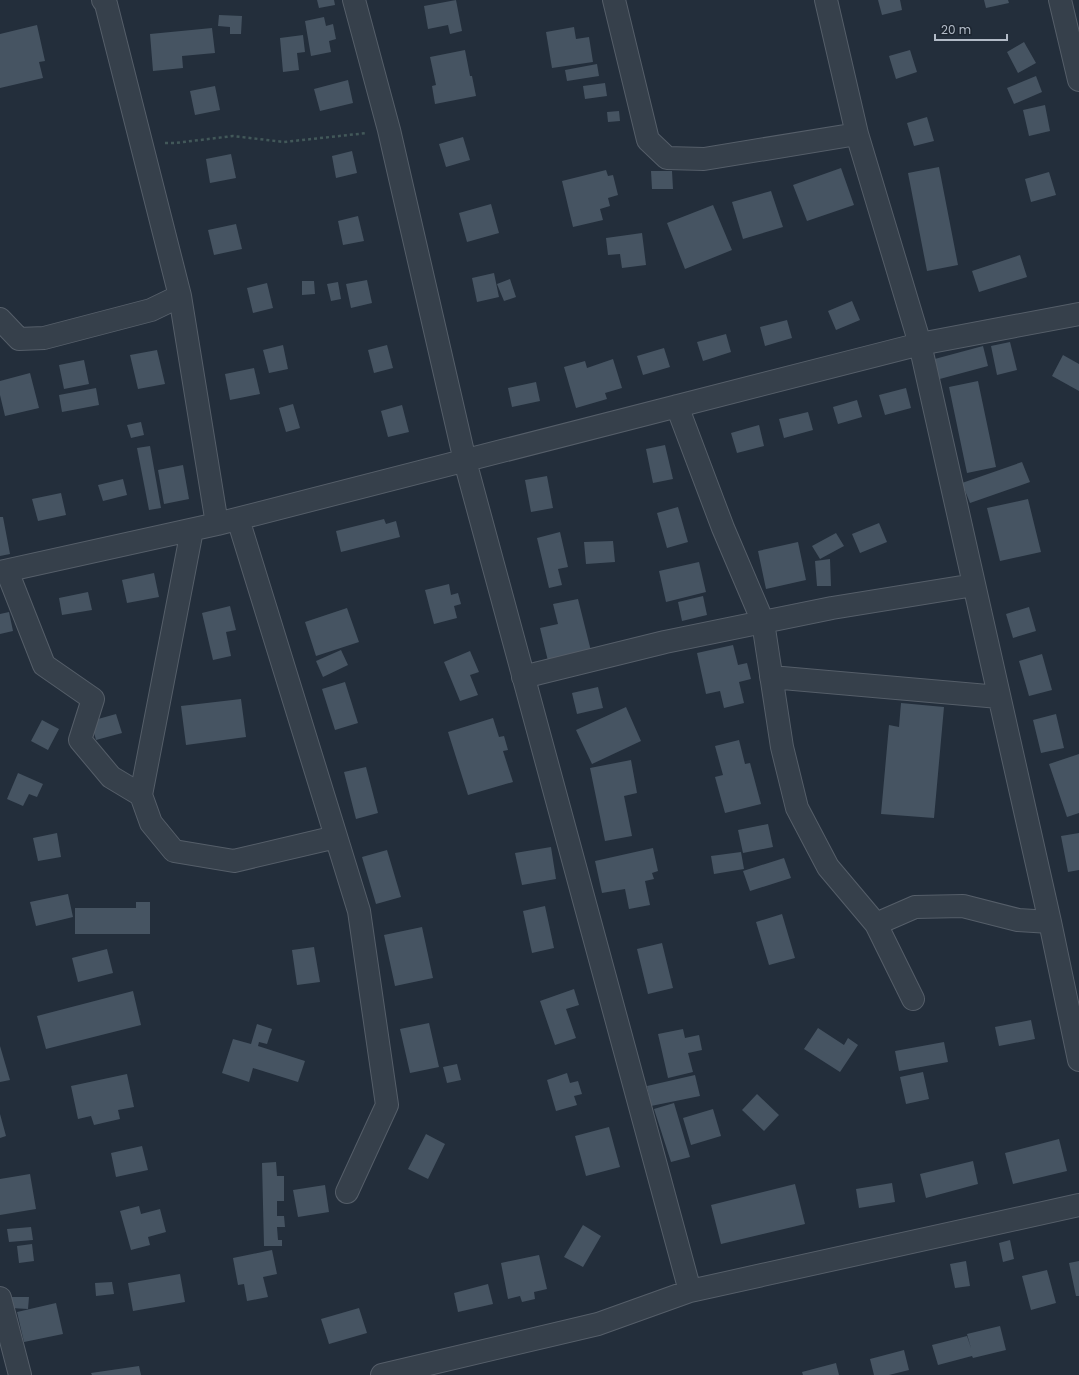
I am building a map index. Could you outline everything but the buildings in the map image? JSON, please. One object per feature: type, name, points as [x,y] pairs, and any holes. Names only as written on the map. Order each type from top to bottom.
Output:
[{"type":"street","points":[[103,0],[106,4],[180,296],[217,524]]},
{"type":"street","points":[[354,0],[389,130],[465,461],[690,1291]]},
{"type":"street","points":[[614,0],[648,140],[667,158],[704,159],[857,134]]},
{"type":"street","points":[[826,0],[857,134],[920,344],[1050,922],[1071,979],[1079,1060]]},
{"type":"street","points":[[1060,0],[1079,80]]},
{"type":"street","points":[[0,319],[19,339],[44,338],[151,310],[180,296]]},
{"type":"street","points":[[140,795],[111,777],[80,740],[93,699],[44,665],[4,572],[238,519],[920,344],[1079,314]]},
{"type":"street","points":[[676,406],[723,528],[763,622],[782,747],[798,808],[828,867],[876,924],[914,999]]},
{"type":"street","points":[[238,519],[359,911],[387,1104],[347,1192]]},
{"type":"street","points":[[192,530],[140,795],[151,823],[174,851],[234,861],[336,836]]},
{"type":"street","points":[[523,677],[665,642],[763,622],[832,608],[974,585]]},
{"type":"street","points":[[771,677],[999,697]]},
{"type":"street","points":[[876,924],[915,907],[963,906],[1018,920],[1050,922]]},
{"type":"street","points":[[382,1375],[598,1324],[690,1291],[1079,1205]]},
{"type":"street","points":[[0,1298],[20,1375]]},
{"type":"path","points":[[141,143],[175,143],[233,136],[284,142],[389,130]]}]
